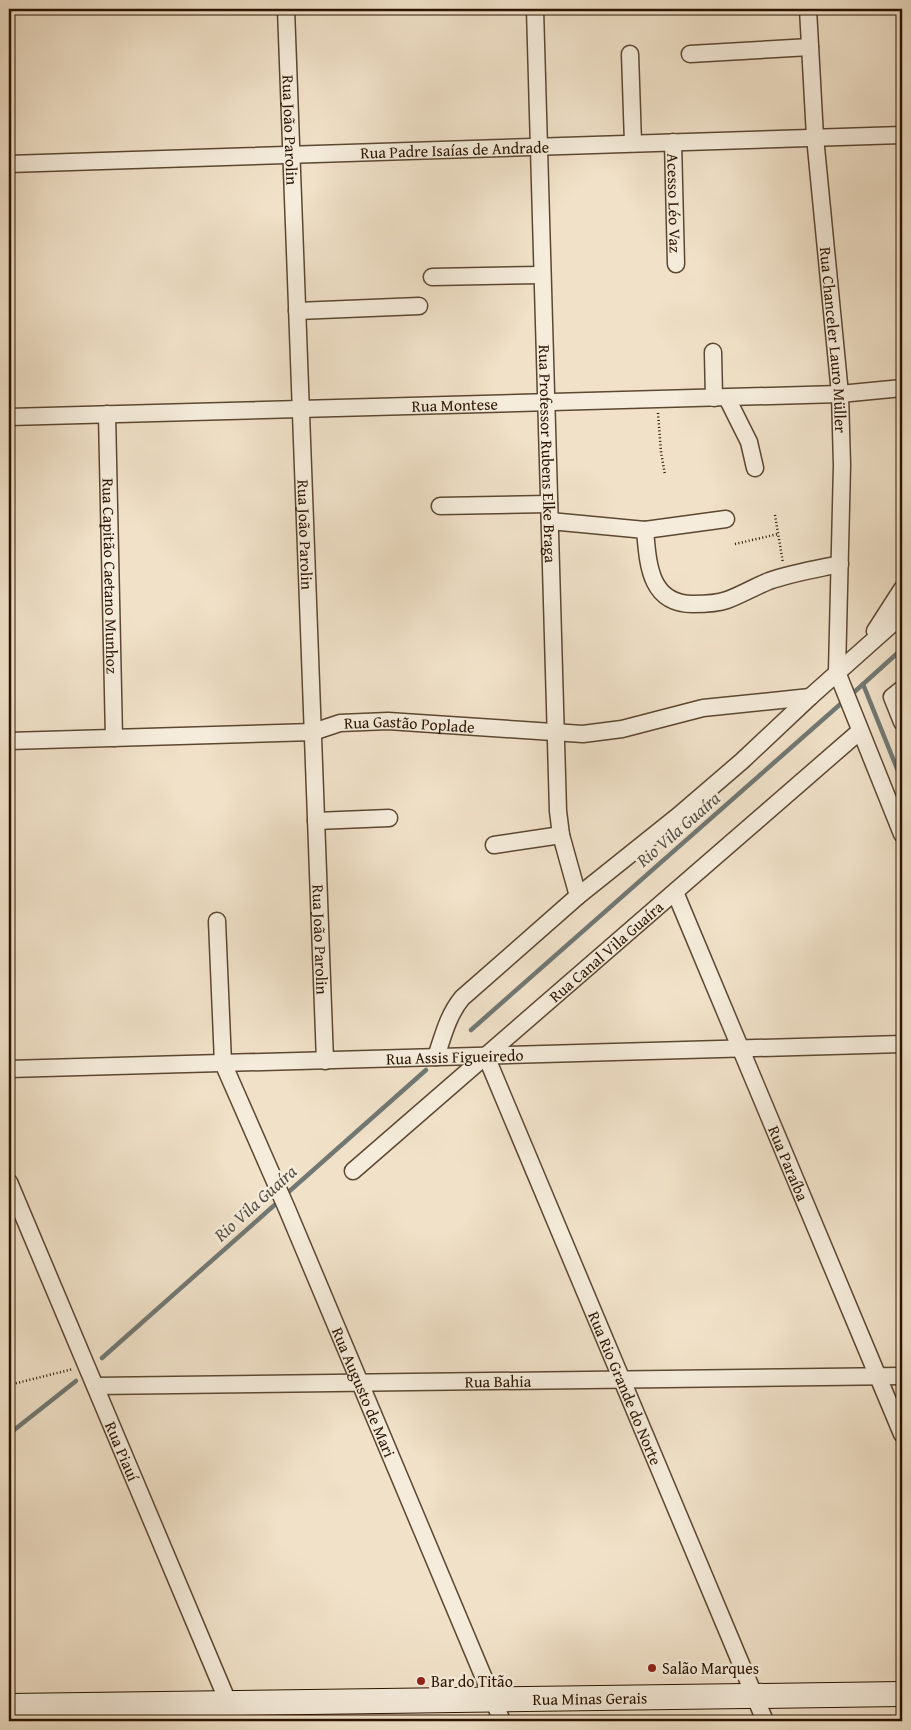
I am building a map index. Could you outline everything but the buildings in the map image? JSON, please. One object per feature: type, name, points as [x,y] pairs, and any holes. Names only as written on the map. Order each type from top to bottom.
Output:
[{"type":"street","name":"Rua João Parolin","points":[[286,9],[325,1061]]},
{"type":"street","name":"Rua Professor Rubens Elke Braga","points":[[535,9],[558,810],[561,835],[578,896]]},
{"type":"street","name":"Rua Chanceler Lauro Müller","points":[[808,9],[815,137],[840,394],[842,465],[837,672],[842,689],[902,834]]},
{"type":"street","points":[[690,54],[810,47]]},
{"type":"street","points":[[630,54],[633,144]]},
{"type":"street","name":"Rua Padre Isaías de Andrade","points":[[9,164],[902,135]]},
{"type":"street","name":"Acesso Léo Vaz","points":[[672,142],[676,264]]},
{"type":"street","points":[[432,277],[542,275]]},
{"type":"street","points":[[297,311],[419,306]]},
{"type":"street","points":[[713,352],[720,398],[749,442],[755,468]]},
{"type":"street","name":"Rua Montese","points":[[9,417],[720,398],[840,394],[902,388]]},
{"type":"street","name":"Rua Capitão Caetano Munhoz","points":[[106,414],[114,738]]},
{"type":"street","points":[[440,506],[549,504]]},
{"type":"street","points":[[550,521],[644,530],[726,519]]},
{"type":"street","points":[[644,530],[652,576],[657,587],[674,602],[706,604],[724,601],[785,576],[840,564]]},
{"type":"street","points":[[865,647],[902,588]]},
{"type":"street","points":[[436,1057],[448,1021],[454,1008],[462,998],[578,896],[686,810],[902,615]]},
{"type":"street","points":[[897,693],[902,722]]},
{"type":"street","name":"Rua Gastão Poplade","points":[[9,741],[313,732],[340,723],[388,721],[556,733],[600,733],[703,708],[810,697]]},
{"type":"street","name":"Rua Canal Vila Guaíra","points":[[353,1171],[860,731]]},
{"type":"street","points":[[316,821],[389,818]]},
{"type":"street","points":[[494,845],[561,835]]},
{"type":"street","name":"Rua Paraíba","points":[[675,892],[902,1434]]},
{"type":"street","points":[[217,921],[223,1063]]},
{"type":"street","name":"Rua Assis Figueiredo","points":[[9,1070],[902,1044]]},
{"type":"street","name":"Rua Rio Grande do Norte","points":[[486,1056],[765,1721]]},
{"type":"street","name":"Rua Augusto de Mari","points":[[223,1063],[277,1185],[497,1711]]},
{"type":"street","name":"Rua Piauí","points":[[9,1182],[233,1713]]},
{"type":"street","name":"Rua Bahia","points":[[96,1386],[902,1376]]},
{"type":"street","name":"Rua Minas Gerais","points":[[9,1706],[233,1713],[497,1711],[754,1696],[902,1694]]},
{"type":"path","points":[[657,400],[661,452],[665,475]]},
{"type":"path","points":[[775,515],[785,576]]},
{"type":"path","points":[[735,544],[778,534]]},
{"type":"path","points":[[9,1385],[86,1366]]},
{"type":"waterway","name":"Rio Vila Guaíra","points":[[851,695],[902,649]]},
{"type":"waterway","points":[[863,684],[902,781]]},
{"type":"waterway","name":"Rio Vila Guaíra","points":[[471,1030],[845,700]]},
{"type":"waterway","name":"Rio Vila Guaíra","points":[[284,1196],[426,1070]]},
{"type":"waterway","name":"Rio Vila Guaíra","points":[[102,1358],[279,1201]]},
{"type":"waterway","name":"Rio Vila Guaíra","points":[[9,1434],[76,1381]]},
{"type":"place","name":"Salão Marques","points":[[652,1668]]},
{"type":"place","name":"Bar do Titão","points":[[421,1681]]}]
